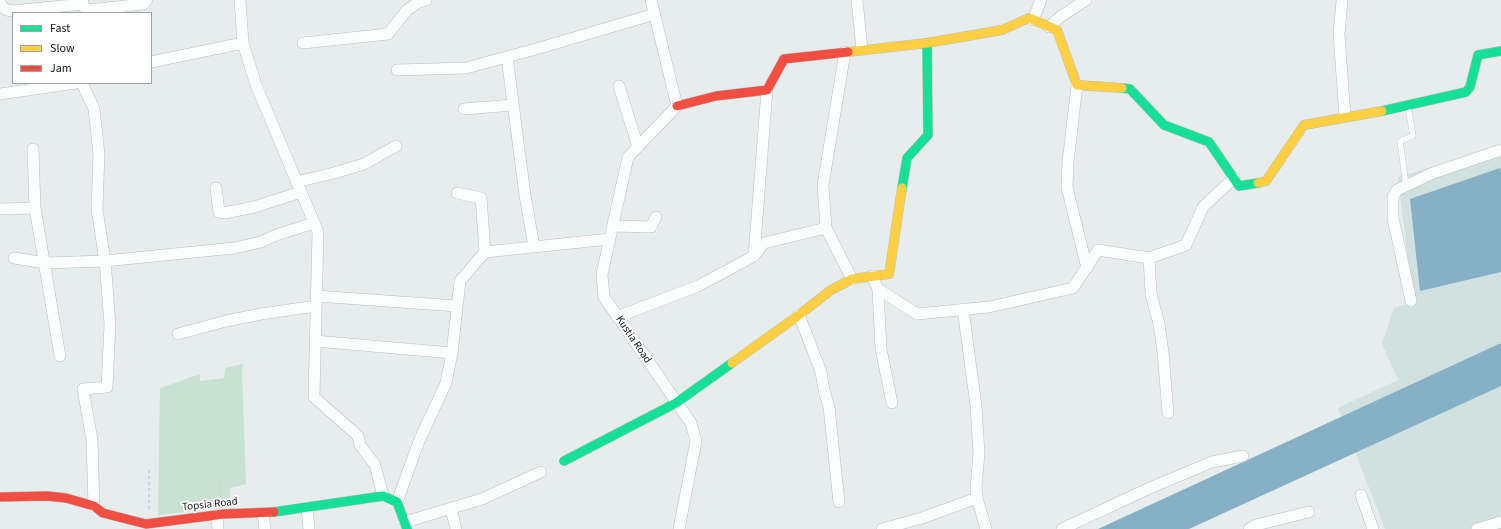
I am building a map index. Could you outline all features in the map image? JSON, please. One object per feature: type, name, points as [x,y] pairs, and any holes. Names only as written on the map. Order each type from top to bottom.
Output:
[{"type":"street","points":[[0,2],[7,10],[12,11],[83,2],[84,7],[89,10],[143,4],[147,0]]},
{"type":"street","points":[[240,0],[243,43],[256,85],[318,232],[314,397],[358,436],[360,445],[375,465],[383,496],[397,502],[406,525],[482,499],[541,472]]},
{"type":"street","points":[[303,42],[388,34],[407,10],[419,2],[426,0]]},
{"type":"street","points":[[651,0],[676,106],[716,96],[767,90]]},
{"type":"street","points":[[857,0],[862,50]]},
{"type":"street","points":[[1033,20],[1041,0]]},
{"type":"street","points":[[1049,27],[1060,17],[1086,0]]},
{"type":"street","points":[[1342,0],[1339,34],[1345,117]]},
{"type":"street","points":[[397,70],[466,68],[654,14]]},
{"type":"street","points":[[754,256],[767,90],[784,59],[927,43],[1002,30],[1029,18],[1057,30],[1077,85],[1068,162],[1067,187],[1087,268]]},
{"type":"street","points":[[152,62],[243,43]]},
{"type":"street","points":[[564,461],[676,403],[799,315],[831,290],[852,279],[889,274],[907,158],[928,135],[927,43]]},
{"type":"street","points":[[1077,85],[1130,89],[1164,125],[1209,142],[1239,186],[1266,181],[1304,125],[1408,106],[1466,92],[1470,87],[1478,56],[1501,51]]},
{"type":"street","points":[[846,52],[823,185],[826,228],[852,279]]},
{"type":"street","points":[[507,57],[525,195],[534,247]]},
{"type":"street","points":[[0,94],[69,84]]},
{"type":"street","points":[[82,84],[94,109],[98,154],[96,209],[105,261],[110,324],[107,387],[83,389],[92,440],[94,506]]},
{"type":"street","points":[[619,86],[638,147]]},
{"type":"street","points":[[464,109],[513,105]]},
{"type":"street","name":"Kustia Road","points":[[676,106],[628,157],[602,274],[604,297],[691,423],[696,441],[680,529]]},
{"type":"street","points":[[296,182],[364,164],[396,146]]},
{"type":"street","points":[[32,149],[36,208],[60,356]]},
{"type":"street","points":[[1411,301],[1393,218],[1393,197],[1397,190],[1433,173],[1501,150]]},
{"type":"street","points":[[878,289],[917,314],[989,307],[1073,288],[1098,250],[1149,258],[1186,245],[1203,207],[1234,178]]},
{"type":"street","points":[[216,188],[219,212],[225,213],[254,207],[301,192]]},
{"type":"street","points":[[457,193],[481,198],[485,252]]},
{"type":"street","points":[[0,209],[36,208]]},
{"type":"street","points":[[613,226],[651,227],[656,217]]},
{"type":"street","points":[[14,258],[45,263],[105,261],[234,248],[261,242],[276,235],[314,223]]},
{"type":"street","points":[[617,317],[698,286],[754,256],[764,243],[826,228]]},
{"type":"street","points":[[397,502],[419,441],[446,383],[452,353],[460,281],[485,252],[610,238]]},
{"type":"street","points":[[1149,258],[1151,294],[1159,324],[1163,352],[1168,413]]},
{"type":"street","points":[[872,276],[878,289],[881,349],[892,403]]},
{"type":"street","points":[[178,334],[226,321],[316,301],[457,306]]},
{"type":"street","points":[[963,309],[976,406],[979,453],[976,488],[977,498],[986,529]]},
{"type":"street","points":[[799,315],[821,372],[829,407],[839,502]]},
{"type":"street","points":[[315,340],[452,353]]},
{"type":"street","points":[[1062,529],[1152,487],[1212,462],[1243,456]]},
{"type":"street","points":[[1361,495],[1373,529]]},
{"type":"street","name":"Topsia Road","points":[[0,497],[47,496],[66,498],[94,506],[103,513],[149,524],[220,514],[263,513],[307,508],[383,496]]},
{"type":"street","points":[[882,529],[922,518],[977,498]]},
{"type":"street","points":[[307,508],[309,529]]},
{"type":"street","points":[[451,509],[456,529]]},
{"type":"street","points":[[1249,529],[1256,525],[1309,512]]},
{"type":"street","points":[[263,513],[265,529]]},
{"type":"street","points":[[218,529],[220,514]]},
{"type":"street","points":[[1477,529],[1501,522]]},
{"type":"lane","points":[[1406,185],[1400,141],[1413,136],[1408,106]]},
{"type":"path","points":[[148,470],[149,524]]},
{"type":"path","points":[[220,483],[220,514]]},
{"type":"shaded area","points":[[1501,147],[1501,519],[1473,529],[1385,529],[1338,408],[1398,380],[1382,344],[1394,308],[1413,302],[1398,177]]},
{"type":"green space","points":[[243,364],[242,374],[246,484],[230,488],[230,507],[158,515],[160,388],[200,374],[200,381],[224,378],[225,368]]},
{"type":"water","points":[[1500,168],[1501,272],[1420,291],[1410,199]]},
{"type":"water","points":[[1501,343],[1501,386],[1189,529],[1098,529]]},
{"type":"traffic: fast","points":[[902,188],[907,158],[928,135],[927,43]]},
{"type":"traffic: fast","points":[[1382,111],[1466,92],[1470,87],[1478,55],[1501,51]]},
{"type":"traffic: fast","points":[[1122,88],[1130,89],[1164,125],[1209,142],[1239,186],[1258,183]]},
{"type":"traffic: fast","points":[[564,461],[676,403],[732,363]]},
{"type":"traffic: fast","points":[[274,512],[383,496],[397,502],[407,529]]},
{"type":"traffic: slow","points":[[848,52],[927,43],[1002,30],[1029,18],[1057,30],[1077,85],[1122,88]]},
{"type":"traffic: slow","points":[[1258,183],[1266,181],[1304,125],[1382,111]]},
{"type":"traffic: slow","points":[[732,363],[831,290],[852,279],[889,274],[902,188]]},
{"type":"traffic: jam","points":[[677,106],[716,96],[767,90],[784,59],[848,52]]},
{"type":"traffic: jam","points":[[0,497],[47,496],[66,498],[94,506],[103,513],[146,524],[224,514],[274,512]]}]
